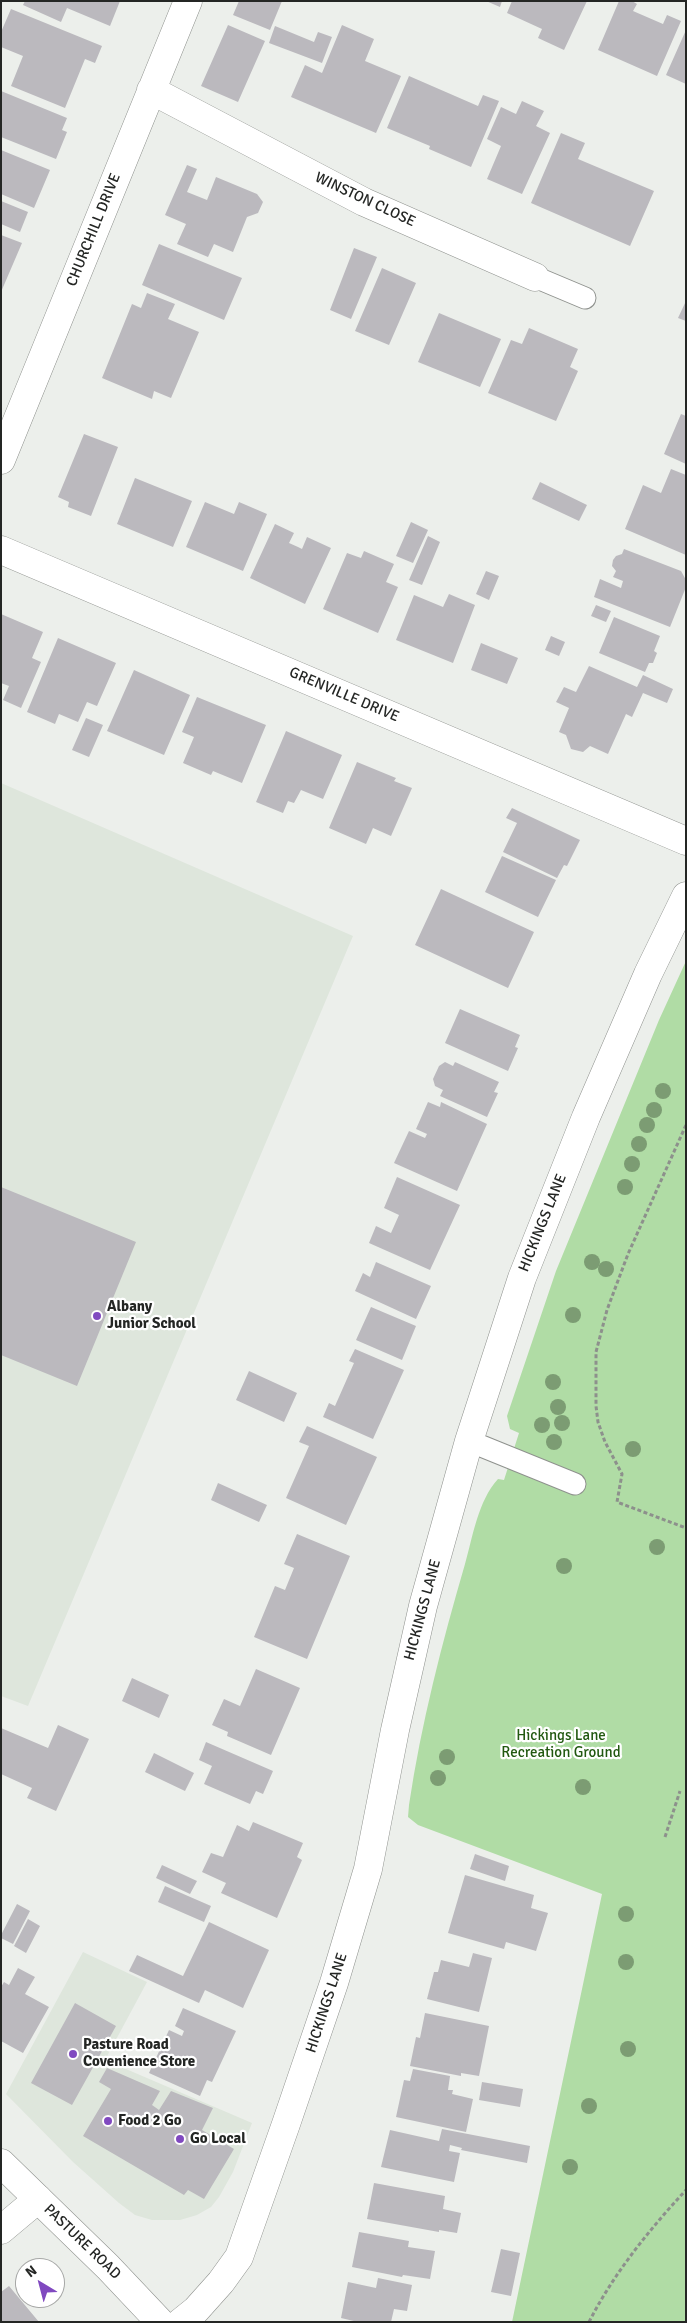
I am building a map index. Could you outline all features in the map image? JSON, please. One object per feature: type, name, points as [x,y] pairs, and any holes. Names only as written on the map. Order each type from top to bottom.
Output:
[{"type":"main road","name":"CHURCHILL DRIVE","points":[[1,460],[188,1]]},
{"type":"main road","name":"WINSTON CLOSE","points":[[151,90],[364,202],[535,277]]},
{"type":"main road","name":"GRENVILLE DRIVE","points":[[1,550],[686,841]]},
{"type":"main road","name":"HICKINGS LANE","points":[[181,2322],[196,2310],[221,2282],[239,2257],[334,1982],[368,1869],[409,1661],[469,1441],[522,1278],[553,1198],[648,974],[686,896]]},
{"type":"main road","name":"PASTURE ROAD","points":[[1,2163],[108,2267],[160,2322]]},
{"type":"main road","points":[[1,2230],[38,2199]]},
{"type":"lane","name":"WINSTON CLOSE","points":[[535,277],[585,298]]},
{"type":"lane","points":[[469,1441],[576,1484]]},
{"type":"path","points":[[686,1125],[628,1254],[607,1310],[596,1352],[598,1422],[605,1442],[622,1474],[617,1502],[686,1528]]},
{"type":"path","points":[[665,1837],[680,1791]]},
{"type":"path","points":[[589,2322],[603,2294],[631,2256],[686,2190]]},
{"type":"shaded area","name":"Albany Junior School","points":[[1,783],[353,936],[28,1706],[1,1696]]},
{"type":"shaded area","points":[[83,1952],[147,1982],[105,2060],[252,2123],[233,2172],[219,2197],[211,2207],[197,2215],[180,2220],[152,2220],[135,2215],[73,2162],[6,2094]]},
{"type":"green space","name":"Hickings Lane Recreation Ground","points":[[686,961],[686,2322],[512,2322],[602,1894],[418,1825],[408,1817],[409,1805],[433,1684],[477,1519],[491,1488],[498,1479],[504,1480],[519,1433],[510,1429],[507,1416],[556,1271],[659,1020]]},
{"type":"building","points":[[25,1],[120,1],[110,26],[67,8],[61,22],[23,5]]},
{"type":"building","points":[[239,1],[282,1],[270,30],[233,15]]},
{"type":"building","points":[[486,1],[502,1],[500,7]]},
{"type":"building","points":[[512,1],[587,1],[564,50],[538,38],[542,29],[507,13]]},
{"type":"building","points":[[619,1],[632,1],[637,4],[633,11],[663,24],[667,15],[681,21],[657,76],[598,50]]},
{"type":"building","points":[[11,9],[102,46],[95,63],[85,59],[65,108],[11,86],[23,56],[1,47],[1,32]]},
{"type":"building","points":[[228,25],[265,41],[238,102],[201,86]]},
{"type":"building","points":[[342,25],[374,39],[365,61],[401,76],[376,133],[291,97],[305,65],[322,73]]},
{"type":"building","points":[[275,26],[314,42],[318,32],[332,37],[322,63],[269,43]]},
{"type":"building","points":[[686,30],[686,84],[666,75]]},
{"type":"building","points":[[409,76],[478,106],[483,95],[499,101],[471,167],[429,149],[430,146],[387,128]]},
{"type":"building","points":[[1,91],[67,118],[62,130],[67,132],[56,159],[1,137]]},
{"type":"building","points":[[522,101],[544,111],[536,126],[550,133],[522,194],[487,179],[501,146],[487,139],[501,107],[516,114]]},
{"type":"building","points":[[561,133],[585,143],[578,159],[654,191],[630,246],[531,203]]},
{"type":"building","points":[[1,150],[50,170],[34,208],[1,194]]},
{"type":"building","points":[[187,165],[197,169],[187,192],[207,200],[216,177],[257,194],[263,202],[258,213],[247,217],[233,252],[214,244],[208,257],[177,244],[186,224],[165,215]]},
{"type":"building","points":[[1,201],[28,212],[20,232],[1,224]]},
{"type":"building","points":[[1,235],[22,243],[1,292]]},
{"type":"building","points":[[159,244],[242,278],[224,320],[142,285]]},
{"type":"building","points":[[354,248],[377,257],[351,319],[330,310]]},
{"type":"building","points":[[382,268],[416,283],[389,345],[355,331]]},
{"type":"building","points":[[147,293],[175,304],[168,319],[199,332],[171,398],[154,391],[152,399],[102,378],[132,304],[141,308]]},
{"type":"building","points":[[686,301],[686,321],[678,318]]},
{"type":"building","points":[[439,313],[501,339],[480,387],[418,362]]},
{"type":"building","points":[[529,328],[578,349],[570,367],[578,371],[556,421],[488,393],[511,340],[522,344]]},
{"type":"building","points":[[681,414],[686,416],[686,464],[664,454]]},
{"type":"building","points":[[84,434],[118,447],[91,516],[68,507],[69,502],[58,497]]},
{"type":"building","points":[[671,469],[686,475],[686,555],[625,529],[643,485],[661,493]]},
{"type":"building","points":[[135,478],[192,501],[173,547],[117,524]]},
{"type":"building","points":[[540,482],[587,505],[579,521],[532,499]]},
{"type":"building","points":[[205,502],[234,514],[239,502],[267,514],[243,571],[186,547]]},
{"type":"building","points":[[411,522],[428,530],[413,563],[396,556]]},
{"type":"building","points":[[275,524],[294,533],[289,543],[302,549],[307,537],[331,548],[305,604],[250,578]]},
{"type":"building","points":[[428,536],[440,542],[422,585],[409,580]]},
{"type":"building","points":[[624,549],[681,571],[686,580],[686,587],[670,627],[594,597],[600,579],[621,588],[623,581],[613,577],[616,571],[612,566],[613,560],[616,556],[622,554]]},
{"type":"building","points":[[364,551],[394,564],[386,582],[398,587],[378,633],[323,609],[347,553],[361,558]]},
{"type":"building","points":[[486,571],[499,576],[489,600],[476,594]]},
{"type":"building","points":[[449,594],[475,605],[453,663],[396,640],[414,595],[443,607]]},
{"type":"building","points":[[596,605],[611,611],[606,622],[591,616]]},
{"type":"building","points":[[1,614],[43,632],[32,658],[41,662],[21,708],[3,700],[9,686],[1,683]]},
{"type":"building","points":[[614,617],[660,636],[654,651],[657,653],[653,663],[649,663],[645,672],[599,653]]},
{"type":"building","points":[[551,636],[565,642],[559,656],[545,650]]},
{"type":"building","points":[[58,638],[116,663],[97,706],[87,702],[78,722],[59,714],[55,724],[27,712]]},
{"type":"building","points":[[481,643],[518,658],[507,684],[471,670]]},
{"type":"building","points":[[589,666],[637,687],[643,675],[673,689],[667,703],[643,693],[632,717],[626,714],[608,754],[590,746],[583,752],[571,749],[566,735],[559,732],[569,708],[556,702],[564,687],[576,692]]},
{"type":"building","points":[[134,670],[190,695],[164,755],[107,731]]},
{"type":"building","points":[[197,697],[266,725],[242,783],[213,771],[211,775],[183,763],[194,737],[182,732]]},
{"type":"building","points":[[86,718],[103,725],[89,757],[72,750]]},
{"type":"building","points":[[286,731],[342,755],[323,799],[301,790],[294,803],[288,801],[283,813],[256,802]]},
{"type":"building","points":[[357,762],[396,778],[394,781],[412,788],[391,836],[373,828],[366,844],[329,828]]},
{"type":"building","points":[[512,808],[580,840],[567,866],[564,865],[557,878],[503,852],[517,823],[506,818]]},
{"type":"building","points":[[502,856],[556,880],[538,917],[485,892]]},
{"type":"building","points":[[441,889],[534,932],[508,988],[415,945]]},
{"type":"building","points":[[460,1009],[520,1035],[515,1047],[518,1048],[508,1071],[445,1043]]},
{"type":"building","points":[[445,1062],[453,1066],[455,1062],[499,1082],[494,1092],[498,1093],[487,1117],[440,1096],[443,1090],[435,1086],[433,1079],[439,1066]]},
{"type":"building","points":[[428,1102],[440,1107],[441,1102],[487,1124],[457,1191],[394,1163],[409,1131],[425,1138],[427,1134],[416,1129]]},
{"type":"building","points":[[397,1177],[460,1205],[430,1270],[369,1243],[376,1226],[391,1233],[399,1215],[384,1208]]},
{"type":"building","points":[[1,1187],[136,1242],[77,1386],[1,1355]]},
{"type":"building","points":[[376,1262],[431,1286],[416,1319],[355,1291],[363,1273],[370,1277]]},
{"type":"building","points":[[371,1307],[416,1326],[402,1360],[356,1340]]},
{"type":"building","points":[[355,1349],[404,1370],[373,1439],[323,1417],[329,1403],[335,1406],[354,1363],[349,1361]]},
{"type":"building","points":[[249,1371],[297,1393],[284,1422],[236,1400]]},
{"type":"building","points":[[307,1426],[377,1457],[346,1525],[286,1498],[309,1446],[299,1442]]},
{"type":"building","points":[[218,1483],[267,1505],[259,1522],[211,1500]]},
{"type":"building","points":[[297,1534],[350,1556],[307,1659],[254,1637],[275,1586],[285,1590],[294,1568],[284,1564]]},
{"type":"building","points":[[256,1669],[300,1688],[271,1755],[227,1736],[228,1732],[212,1725],[224,1699],[240,1706]]},
{"type":"building","points":[[132,1678],[169,1695],[159,1718],[122,1701]]},
{"type":"building","points":[[58,1725],[89,1739],[56,1811],[27,1798],[32,1788],[1,1774],[1,1728],[48,1748]]},
{"type":"building","points":[[206,1742],[273,1771],[263,1794],[256,1791],[250,1804],[204,1784],[212,1766],[199,1760]]},
{"type":"building","points":[[154,1753],[194,1773],[185,1791],[145,1772]]},
{"type":"building","points":[[253,1822],[303,1843],[297,1857],[302,1860],[277,1918],[221,1893],[226,1883],[202,1872],[211,1853],[223,1857],[237,1825],[249,1831]]},
{"type":"building","points":[[475,1854],[509,1866],[505,1881],[470,1869]]},
{"type":"building","points":[[162,1865],[197,1881],[190,1894],[156,1878]]},
{"type":"building","points":[[465,1875],[534,1895],[531,1908],[548,1913],[536,1951],[506,1942],[504,1949],[448,1933]]},
{"type":"building","points":[[165,1886],[211,1906],[204,1922],[158,1902]]},
{"type":"building","points":[[17,1904],[30,1911],[13,1944],[1,1938],[1,1935]]},
{"type":"building","points":[[28,1919],[40,1926],[26,1953],[14,1946]]},
{"type":"building","points":[[209,1922],[269,1950],[243,2008],[205,1990],[199,2003],[129,1971],[137,1955],[183,1976]]},
{"type":"building","points":[[473,1953],[492,1958],[479,2012],[427,1999],[434,1972],[438,1972],[441,1960],[469,1967]]},
{"type":"building","points":[[18,1968],[35,1977],[25,1994],[49,2007],[23,2053],[1,2041],[1,1987],[4,1982],[9,1985]]},
{"type":"building","name":"Pasture Road Covenience Store","points":[[75,2003],[116,2026],[72,2105],[31,2083]]},
{"type":"building","points":[[183,2008],[236,2031],[212,2082],[207,2080],[200,2096],[149,2073],[169,2030],[182,2036],[184,2031],[175,2026]]},
{"type":"building","points":[[425,2013],[489,2026],[479,2076],[461,2073],[461,2076],[410,2066],[416,2037],[420,2038]]},
{"type":"building","name":"Go Local","points":[[107,2068],[160,2091],[152,2105],[159,2110],[171,2091],[213,2108],[202,2130],[234,2149],[204,2199],[188,2190],[184,2195],[83,2136],[111,2089],[99,2082]]},
{"type":"building","points":[[413,2069],[450,2076],[448,2090],[453,2090],[452,2094],[473,2099],[466,2132],[396,2117],[404,2080],[410,2081]]},
{"type":"building","points":[[482,2082],[523,2089],[520,2107],[479,2100]]},
{"type":"building","points":[[442,2129],[530,2146],[527,2163],[461,2150],[462,2148],[450,2145],[449,2151],[460,2153],[454,2182],[381,2167],[390,2130],[439,2141]]},
{"type":"building","points":[[374,2183],[445,2196],[443,2209],[461,2213],[457,2233],[439,2230],[439,2232],[367,2219]]},
{"type":"building","points":[[359,2232],[409,2241],[408,2247],[435,2251],[430,2279],[403,2275],[402,2277],[352,2267]]},
{"type":"building","points":[[501,2249],[520,2253],[511,2296],[491,2292]]},
{"type":"building","points":[[378,2278],[412,2285],[407,2311],[394,2309],[391,2322],[358,2322],[341,2318],[348,2282],[376,2288]]},
{"type":"building","points":[[9,2286],[15,2293],[15,2308],[27,2308],[39,2322],[1,2322],[1,2292]]},
{"type":"place","name":"Albany Junior School","points":[[97,1316]]},
{"type":"place","name":"Pasture Road Covenience Store","points":[[73,2054]]},
{"type":"place","name":"Food 2 Go","points":[[108,2121]]},
{"type":"place","name":"Go Local","points":[[180,2139]]}]
